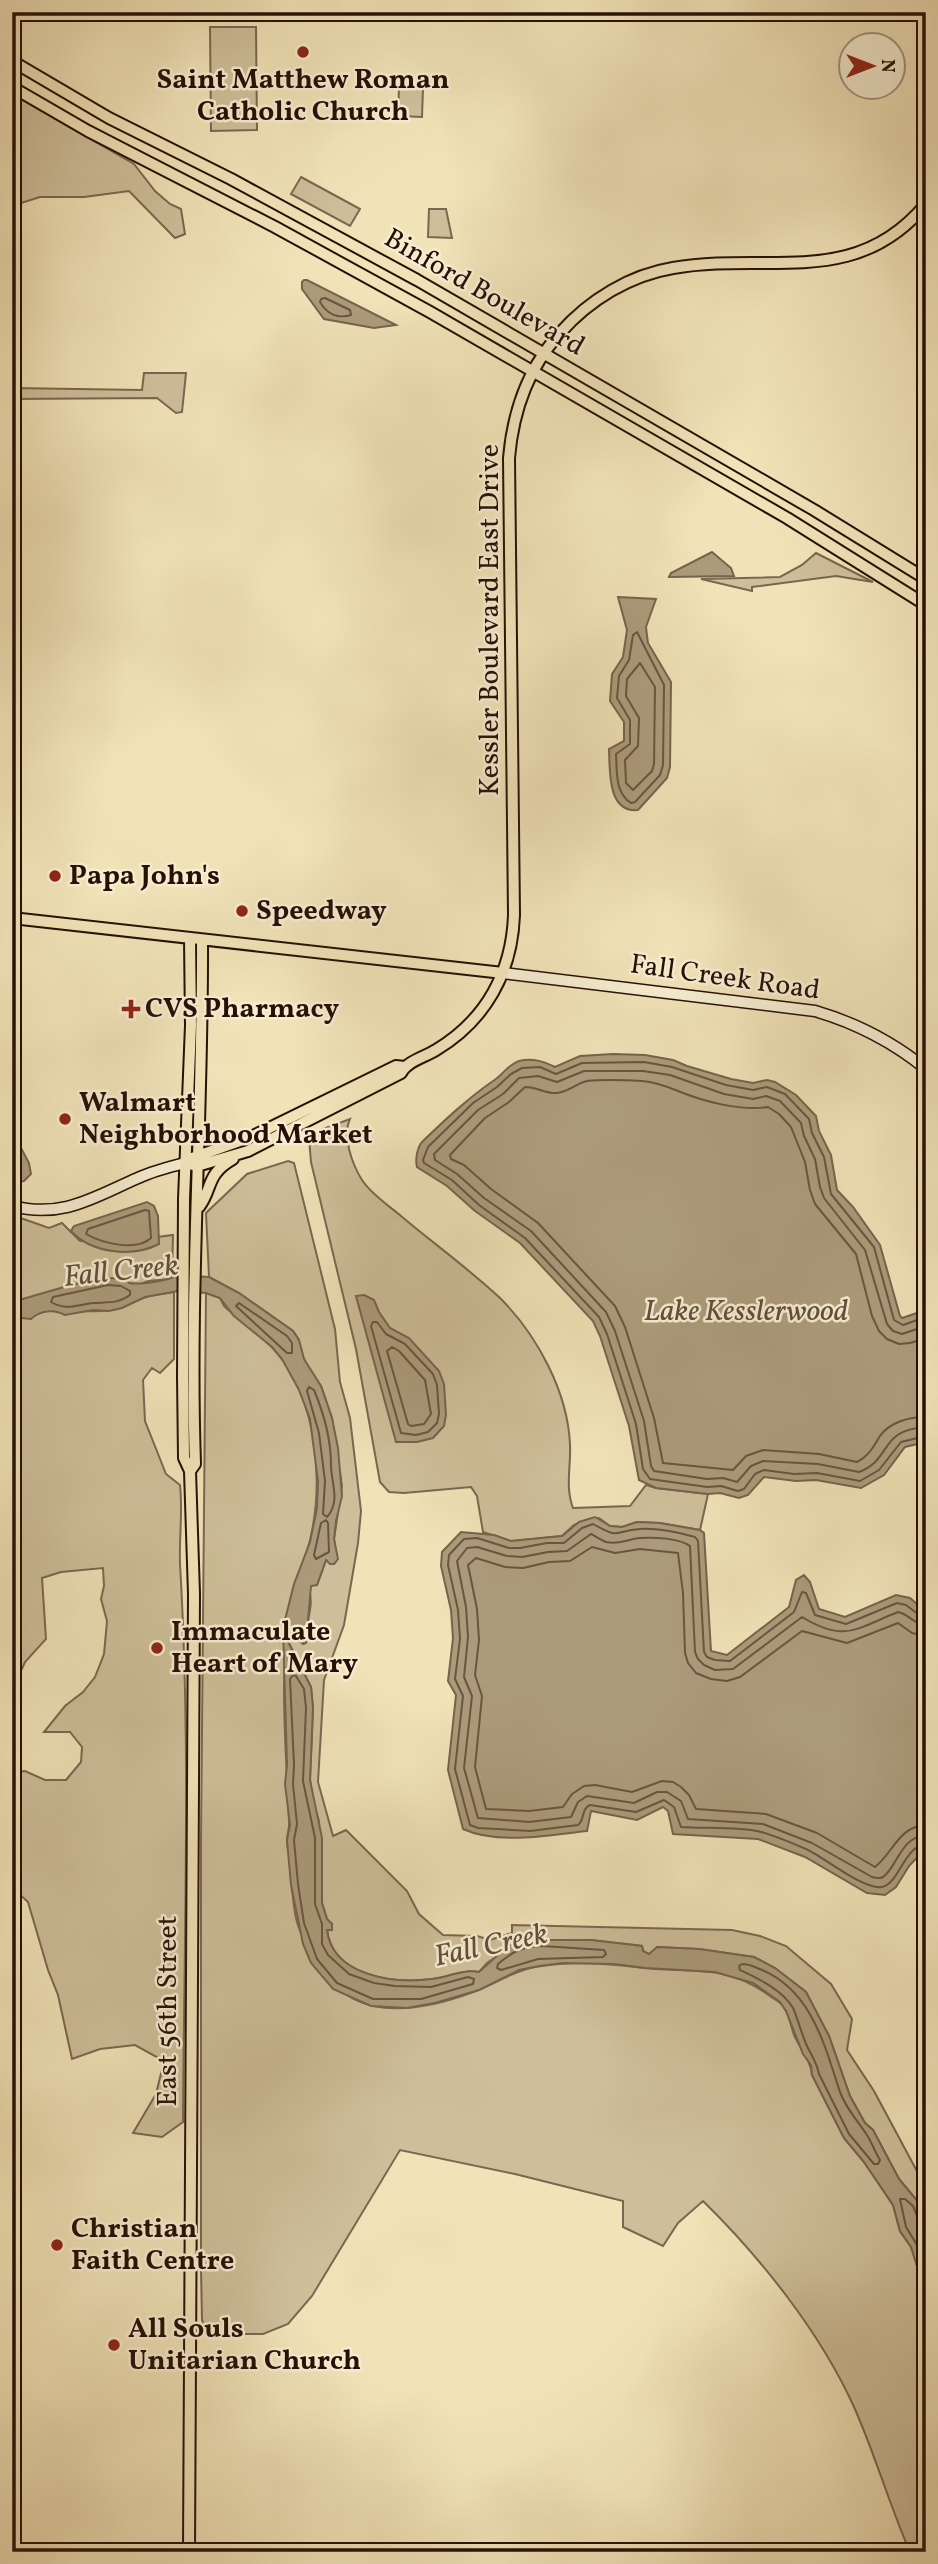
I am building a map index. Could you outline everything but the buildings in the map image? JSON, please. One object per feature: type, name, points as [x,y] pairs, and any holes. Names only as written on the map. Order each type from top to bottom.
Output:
[{"type":"main road","name":"Binford Boulevard","points":[[12,61],[109,118],[232,179],[369,254],[814,510],[926,579]]},
{"type":"main road","name":"Binford Boulevard","points":[[12,87],[109,143],[363,274],[807,530],[926,605]]},
{"type":"main road","name":"Kessler Boulevard East Drive","points":[[193,1161],[239,1155],[401,1073],[404,1067],[460,1032],[489,1001],[503,973],[511,947],[514,915],[509,458],[515,419],[533,371],[543,354],[581,312],[633,280],[690,265],[843,258],[886,240],[911,221],[926,204]]},
{"type":"main road","points":[[12,918],[503,973]]},
{"type":"main road","name":"East 56th Street","points":[[189,2552],[194,1594],[190,1471],[184,1458],[193,1161],[202,1035],[196,939]]},
{"type":"main road","name":"Fall Creek Road","points":[[503,973],[801,1007],[863,1028],[899,1048],[926,1069]]},
{"type":"main road","name":"Kessler Boulevard East Drive","points":[[193,1161],[251,1137],[396,1066],[404,1067]]},
{"type":"main road","points":[[197,1209],[203,1202],[215,1173],[239,1155]]},
{"type":"main road","points":[[12,1206],[44,1210],[75,1206],[152,1172],[193,1161]]},
{"type":"main road","name":"East 56th Street","points":[[190,1254],[197,1209],[193,1161]]},
{"type":"shaded area","points":[[210,27],[256,27],[257,130],[211,131]]},
{"type":"shaded area","points":[[399,87],[423,88],[422,117],[398,116]]},
{"type":"shaded area","points":[[12,94],[134,164],[155,191],[170,204],[181,209],[185,234],[175,238],[129,191],[84,197],[40,197],[12,206]]},
{"type":"shaded area","points":[[301,177],[360,209],[350,226],[291,194]]},
{"type":"shaded area","points":[[429,209],[446,209],[452,238],[428,237]]},
{"type":"shaded area","points":[[144,373],[186,373],[182,412],[176,413],[157,398],[12,399],[12,388],[142,390]]},
{"type":"shaded area","points":[[816,553],[873,582],[836,576],[752,587],[752,591],[701,579],[780,577],[802,565]]},
{"type":"shaded area","points":[[350,1119],[347,1133],[349,1150],[366,1185],[500,1298],[538,1347],[557,1385],[568,1425],[569,1485],[573,1508],[630,1506],[646,1485],[708,1494],[700,1530],[660,1523],[637,1522],[622,1527],[610,1526],[599,1518],[574,1525],[562,1536],[511,1541],[483,1532],[477,1496],[471,1487],[404,1493],[389,1492],[380,1482],[356,1349],[311,1162],[309,1139],[312,1133]]},
{"type":"shaded area","points":[[288,1161],[294,1163],[335,1329],[340,1382],[350,1418],[361,1511],[344,1625],[324,1680],[318,1782],[333,1836],[346,1830],[407,1891],[419,1914],[443,1935],[477,1936],[490,1940],[512,1933],[512,1925],[732,1930],[760,1936],[786,1946],[831,1984],[852,2019],[847,2050],[874,2091],[926,2188],[926,2224],[919,2203],[899,2179],[873,2130],[865,2123],[850,2096],[829,2036],[806,1992],[775,1968],[754,1957],[699,1949],[657,1947],[650,1955],[643,1951],[642,1946],[591,1940],[521,1940],[487,1963],[479,1972],[461,1972],[432,1979],[400,1980],[367,1974],[352,1967],[331,1945],[327,1929],[332,1924],[327,1919],[322,1903],[319,1821],[310,1780],[313,1708],[311,1687],[287,1639],[291,1636],[299,1641],[307,1639],[311,1585],[317,1585],[326,1560],[334,1564],[337,1559],[334,1539],[342,1486],[332,1418],[321,1386],[308,1368],[299,1348],[299,1340],[293,1331],[239,1293],[209,1277],[206,1213],[247,1174]]},
{"type":"shaded area","points":[[12,1215],[49,1228],[62,1223],[80,1241],[158,1244],[158,1237],[173,1235],[172,1279],[148,1281],[139,1285],[107,1278],[71,1285],[14,1303]]},
{"type":"shaded area","points":[[174,1292],[174,1359],[160,1373],[152,1368],[143,1380],[145,1421],[166,1474],[180,1485],[181,1505],[180,1564],[186,1773],[183,2122],[162,2137],[133,2133],[156,2094],[164,2061],[135,2045],[100,2049],[72,2059],[58,1995],[28,1902],[17,1892],[12,1879],[12,1772],[25,1771],[45,1780],[66,1780],[81,1762],[82,1747],[70,1732],[44,1732],[65,1706],[83,1692],[95,1677],[104,1654],[107,1621],[101,1599],[104,1586],[103,1568],[61,1572],[42,1578],[46,1639],[25,1662],[12,1691],[12,1317],[22,1318],[50,1311],[116,1309],[142,1298]]},
{"type":"shaded area","points":[[206,1293],[220,1298],[224,1306],[281,1358],[303,1398],[314,1444],[315,1514],[309,1545],[290,1603],[284,1684],[289,1823],[287,1840],[293,1901],[299,1929],[312,1954],[335,1988],[366,2004],[382,2007],[430,2005],[476,1991],[527,1969],[576,1963],[722,1974],[752,1984],[780,2003],[844,2138],[893,2205],[900,2231],[911,2247],[917,2266],[926,2309],[926,2552],[910,2552],[854,2407],[807,2324],[767,2271],[703,2201],[678,2223],[663,2246],[623,2227],[623,2201],[515,2174],[400,2150],[312,2296],[288,2324],[263,2334],[208,2334],[202,2320],[201,2269],[201,1840]]},
{"type":"water","points":[[304,280],[396,325],[374,328],[324,319],[302,289]]},
{"type":"water","points":[[712,552],[731,568],[734,576],[669,577],[671,573]]},
{"type":"water","points":[[618,597],[656,599],[646,627],[648,643],[671,682],[670,767],[667,778],[638,810],[621,805],[615,798],[610,778],[609,749],[624,741],[624,722],[610,701],[612,674],[623,657],[627,630]]},
{"type":"water","name":"Lake Kesslerwood","points":[[645,1055],[673,1060],[731,1079],[753,1083],[767,1080],[775,1082],[796,1095],[816,1116],[819,1131],[831,1155],[837,1190],[853,1207],[880,1245],[900,1316],[902,1318],[926,1310],[926,1442],[905,1447],[884,1475],[861,1488],[816,1480],[796,1481],[764,1477],[748,1495],[739,1498],[720,1493],[656,1488],[639,1480],[629,1426],[593,1321],[520,1243],[475,1211],[447,1186],[417,1167],[417,1154],[423,1141],[465,1102],[515,1063],[533,1060],[555,1067],[580,1056]]},
{"type":"water","points":[[12,1131],[29,1163],[31,1174],[24,1181],[12,1183]]},
{"type":"water","points":[[147,1202],[154,1206],[158,1216],[159,1244],[137,1251],[112,1251],[89,1244],[71,1231],[74,1226]]},
{"type":"water","name":"Fall Creek","points":[[177,1275],[209,1277],[239,1293],[293,1331],[299,1340],[304,1359],[321,1386],[332,1418],[338,1448],[342,1496],[334,1539],[338,1559],[334,1564],[326,1560],[317,1585],[311,1586],[306,1643],[303,1644],[291,1636],[287,1640],[311,1687],[313,1708],[310,1780],[322,1838],[322,1903],[327,1919],[332,1924],[332,1930],[327,1930],[331,1946],[340,1958],[352,1967],[367,1974],[400,1980],[479,1972],[508,1946],[521,1940],[591,1940],[642,1946],[643,1951],[649,1954],[657,1947],[699,1949],[754,1957],[775,1968],[806,1992],[829,2036],[850,2096],[865,2123],[873,2130],[899,2179],[919,2203],[926,2224],[926,2309],[911,2247],[900,2231],[893,2205],[844,2138],[812,2075],[811,2065],[803,2054],[786,2011],[780,2002],[753,1983],[715,1972],[563,1963],[519,1970],[479,1990],[407,2008],[371,2006],[333,1989],[311,1963],[303,1944],[291,1885],[287,1840],[290,1825],[285,1784],[287,1765],[283,1628],[294,1584],[310,1542],[317,1508],[318,1481],[310,1419],[299,1390],[272,1347],[234,1316],[220,1298],[206,1293],[178,1291],[145,1297],[109,1311],[93,1310],[65,1315],[48,1311],[31,1319],[12,1317],[12,1302],[71,1285],[107,1278],[126,1279],[129,1283],[146,1283]]},
{"type":"water","points":[[364,1295],[374,1300],[390,1328],[409,1338],[439,1371],[444,1384],[446,1415],[444,1426],[433,1438],[417,1442],[396,1442],[356,1296]]},
{"type":"water","points":[[595,1517],[610,1526],[622,1527],[637,1522],[660,1523],[704,1533],[711,1651],[727,1655],[789,1607],[796,1580],[804,1575],[810,1582],[819,1609],[845,1617],[896,1595],[910,1598],[926,1612],[926,1848],[909,1866],[896,1887],[885,1895],[867,1893],[805,1857],[758,1839],[673,1834],[668,1811],[663,1807],[637,1820],[591,1811],[587,1831],[557,1835],[492,1837],[463,1829],[448,1770],[456,1695],[448,1681],[453,1638],[451,1610],[441,1566],[442,1552],[461,1532],[494,1535],[511,1541],[562,1536],[579,1522]]},
{"type":"place","name":"Saint Matthew Roman Catholic Church","points":[[303,52]]},
{"type":"place","name":"Papa John's","points":[[55,876]]},
{"type":"place","name":"Speedway","points":[[242,911]]},
{"type":"place","name":"CVS Pharmacy","points":[[131,1009]]},
{"type":"place","name":"Walmart Neighborhood Market","points":[[65,1119]]},
{"type":"place","name":"Immaculate Heart of Mary","points":[[157,1648]]},
{"type":"place","name":"Christian Faith Centre","points":[[57,2245]]},
{"type":"place","name":"All Souls Unitarian Church","points":[[114,2345]]}]
